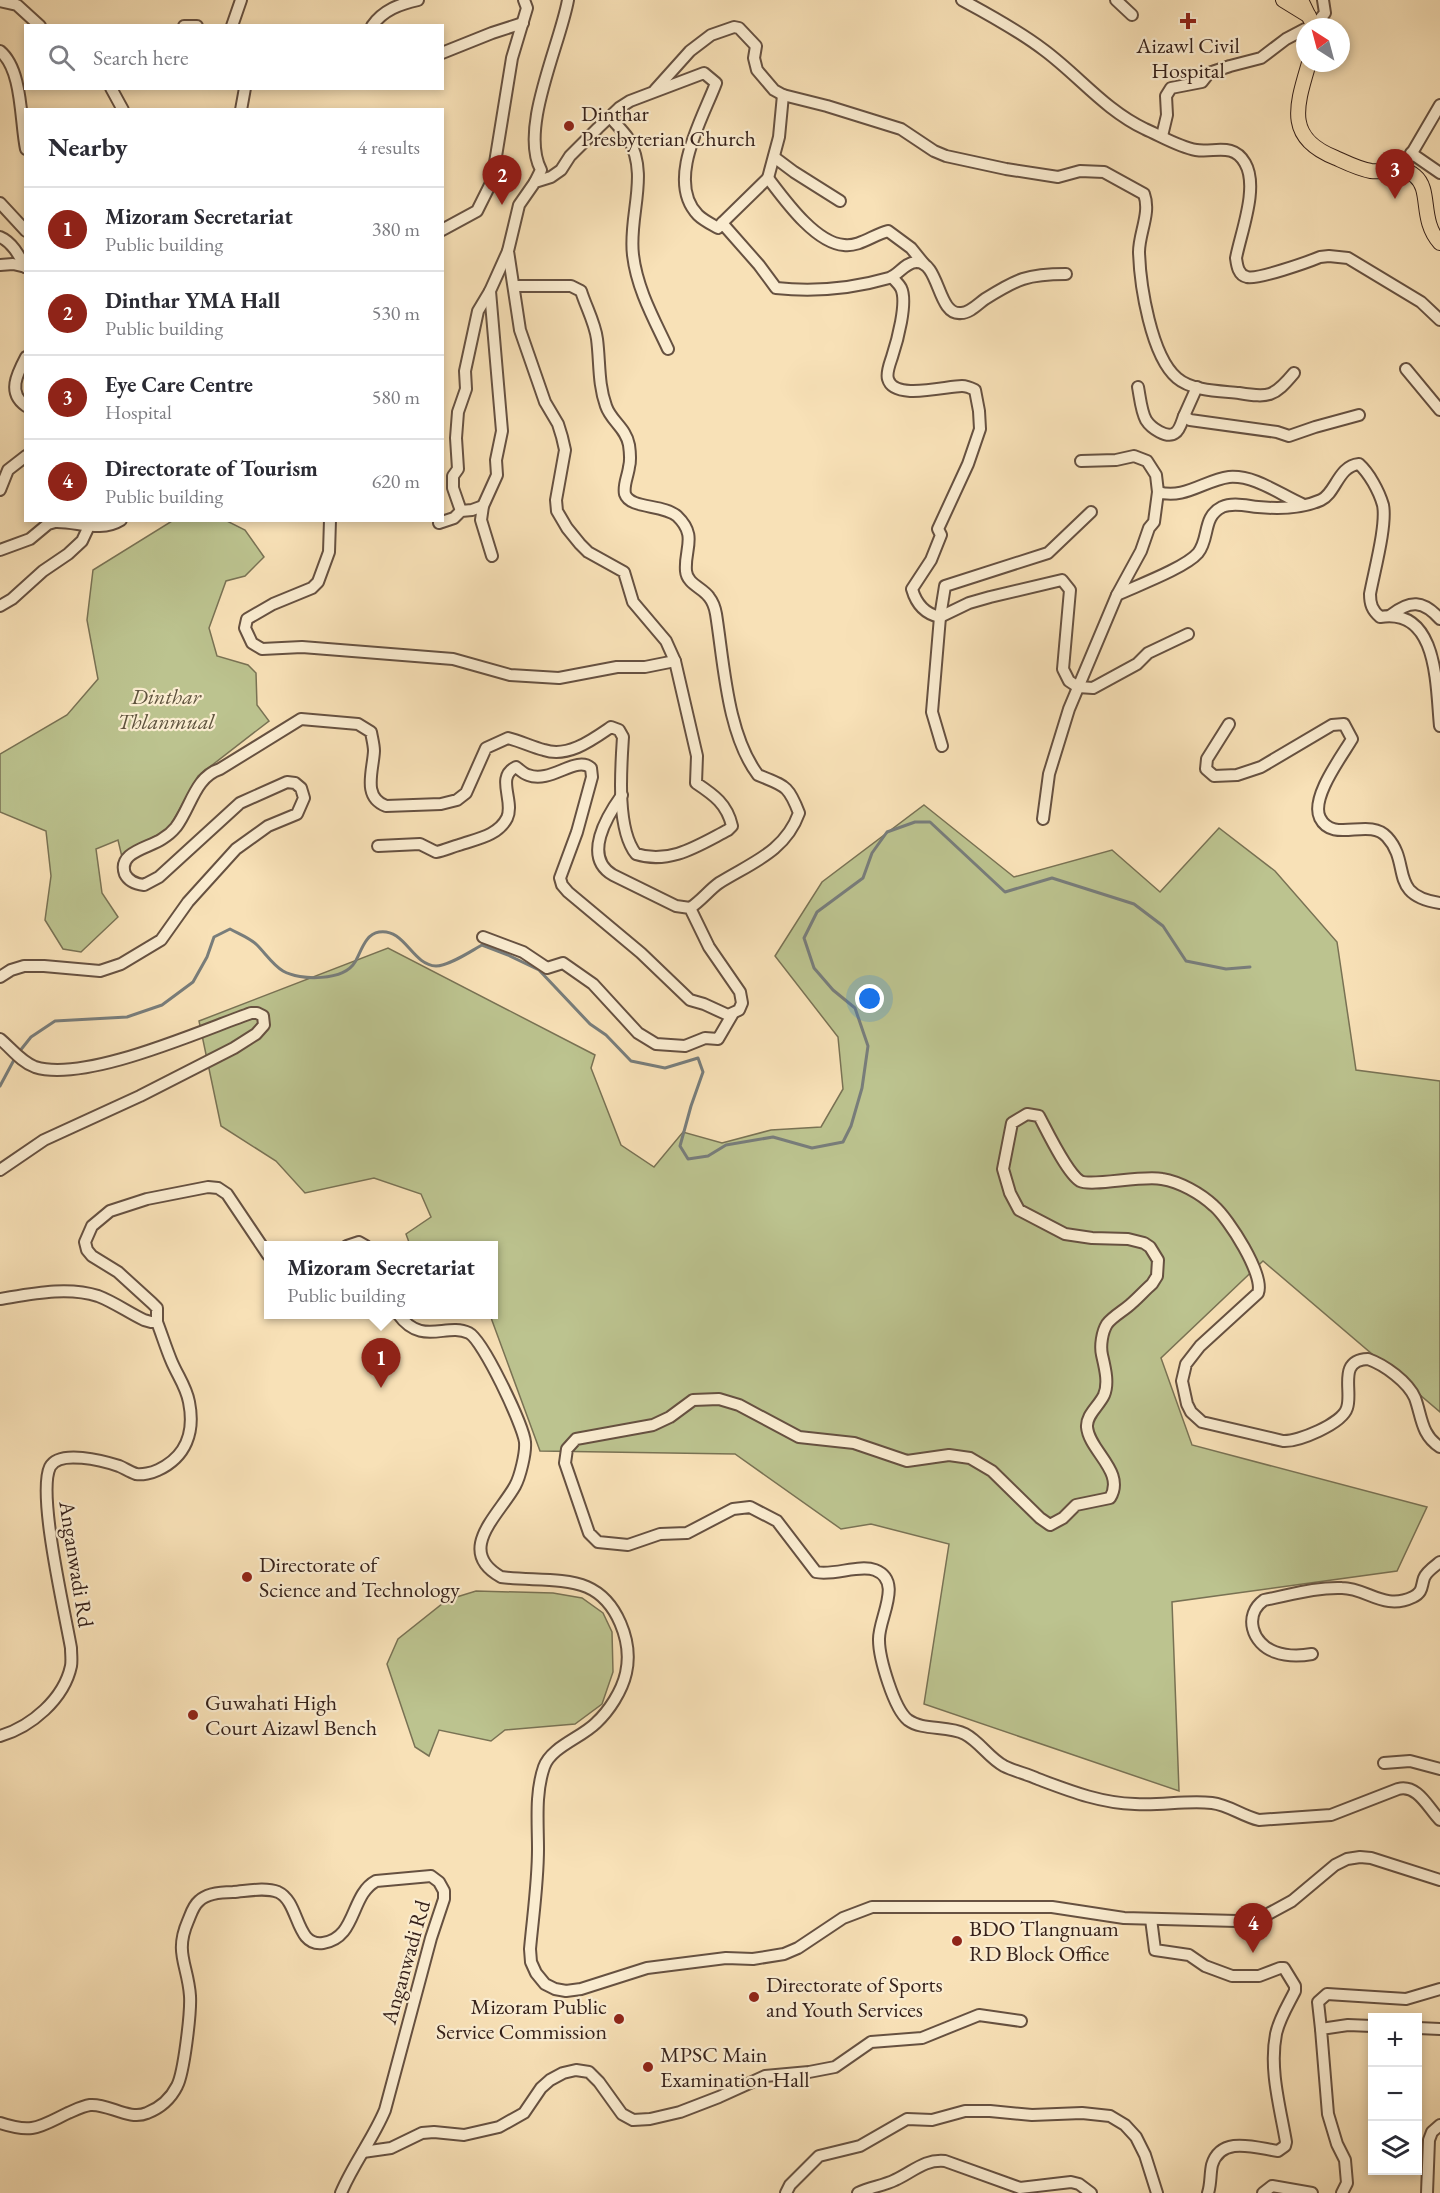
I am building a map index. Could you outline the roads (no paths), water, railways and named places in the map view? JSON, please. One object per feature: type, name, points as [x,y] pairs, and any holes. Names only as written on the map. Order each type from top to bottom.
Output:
[{"type":"main road","points":[[1283,0],[1303,18]]},
{"type":"main road","points":[[1301,0],[1308,18]]},
{"type":"main road","points":[[1306,72],[1298,99],[1301,129],[1306,141],[1328,155],[1370,171],[1409,171],[1419,179],[1425,197],[1427,220],[1434,237],[1440,243]]},
{"type":"street","points":[[233,24],[241,0]]},
{"type":"street","points":[[373,24],[390,9],[418,0]]},
{"type":"street","points":[[444,229],[477,211],[492,181],[512,58],[526,8],[524,0]]},
{"type":"street","points":[[460,511],[453,488],[453,476],[458,469],[456,438],[458,412],[466,389],[465,371],[475,321],[508,251],[519,205],[541,170],[534,154],[535,132],[546,75],[558,41],[568,0]]},
{"type":"street","points":[[962,0],[1044,50],[1116,112],[1130,121],[1197,150],[1219,148],[1229,150],[1244,162],[1250,188],[1236,258],[1242,274],[1247,277],[1258,277],[1320,257],[1347,258],[1421,302],[1440,320]]},
{"type":"street","points":[[1116,0],[1132,15]]},
{"type":"street","points":[[1319,18],[1324,13],[1323,0]]},
{"type":"street","points":[[0,1],[17,5],[38,24]]},
{"type":"street","points":[[444,52],[523,23]]},
{"type":"street","points":[[653,92],[690,51],[711,35],[734,27],[744,31],[756,46],[754,58],[757,70],[774,90],[783,95],[901,129],[934,151],[946,156],[1058,177],[1080,171],[1104,172],[1144,194],[1148,208],[1141,232],[1139,252],[1151,330],[1164,359],[1177,378],[1197,387],[1263,397],[1274,393],[1294,373]]},
{"type":"street","points":[[1162,136],[1167,115],[1166,96],[1171,88],[1202,82],[1209,73],[1261,58],[1296,33]]},
{"type":"street","points":[[0,51],[11,63],[21,88],[24,125]]},
{"type":"street","points":[[535,182],[551,177],[561,170],[570,156],[625,105],[704,73],[716,82],[687,156],[685,179],[691,205],[698,215],[718,228],[768,178],[779,137],[783,95]]},
{"type":"street","points":[[112,90],[122,108]]},
{"type":"street","points":[[242,108],[245,90]]},
{"type":"street","points":[[1402,170],[1440,105]]},
{"type":"street","points":[[610,117],[628,138],[636,155],[639,181],[632,237],[633,254],[644,296],[668,349]]},
{"type":"street","points":[[1411,153],[1440,173]]},
{"type":"street","points":[[774,157],[840,201]]},
{"type":"street","points":[[768,178],[788,205],[830,242],[845,246],[861,243],[876,234],[888,231],[911,248],[932,274],[946,304],[952,311],[960,314],[969,311],[1008,285],[1029,276],[1066,274]]},
{"type":"street","points":[[0,203],[24,229]]},
{"type":"street","points":[[722,223],[776,288],[802,291],[830,289],[892,277],[904,266],[917,262],[925,265]]},
{"type":"street","points":[[0,237],[17,251],[24,265]]},
{"type":"street","points":[[0,977],[24,966],[100,971],[121,964],[161,940],[188,902],[236,849],[268,825],[297,814],[303,802],[303,793],[295,783],[287,783],[240,803],[159,877],[144,885],[130,881],[125,874],[124,864],[128,856],[164,839],[172,831],[210,772],[220,769],[301,719],[357,724],[371,732],[374,749],[371,789],[380,804],[386,806],[441,804],[457,800],[466,793],[486,748],[508,738],[546,751],[561,752],[577,747],[611,727],[619,730],[623,737],[623,819],[627,839],[636,854],[657,858],[679,854],[732,826],[725,807],[716,796],[696,783],[698,756],[675,661],[666,640],[633,602],[624,572],[588,552],[567,528],[557,511],[556,500],[564,457],[564,443],[558,424],[545,402],[526,347],[515,307],[508,251]]},
{"type":"street","points":[[0,265],[13,264],[24,267]]},
{"type":"street","points":[[892,277],[902,290],[902,309],[896,345],[888,370],[888,379],[892,386],[898,390],[914,392],[965,386],[975,390],[980,411],[980,429],[968,464],[938,529],[941,535],[931,560],[912,589],[915,601],[932,615],[940,617],[980,600],[1062,580],[1070,590],[1064,669],[1069,681],[1078,687],[1093,688],[1137,664],[1148,653],[1188,634]]},
{"type":"street","points":[[514,286],[571,286],[581,291],[597,337],[600,381],[607,409],[626,432],[629,444],[630,466],[624,488],[625,496],[630,502],[636,504],[663,508],[684,524],[690,542],[686,571],[688,578],[708,595],[713,603],[729,698],[747,756],[758,775],[775,780],[789,791],[799,813],[776,849],[717,884],[705,898],[690,908],[676,906],[606,871],[600,862],[599,840],[610,812],[622,795]]},
{"type":"street","points":[[490,291],[502,431],[496,460],[496,475],[483,506],[481,520],[492,556]]},
{"type":"street","points":[[24,362],[15,382],[15,390],[16,398],[24,404]]},
{"type":"street","points":[[1406,369],[1440,410]]},
{"type":"street","points":[[1138,387],[1147,422],[1153,428],[1174,435],[1197,387]]},
{"type":"street","points":[[1184,416],[1190,420],[1277,432],[1289,436],[1359,415]]},
{"type":"street","points":[[1043,819],[1049,774],[1057,744],[1078,687],[1117,595],[1154,522],[1158,492],[1156,475],[1147,461],[1134,456],[1116,460],[1081,461]]},
{"type":"street","points":[[0,490],[11,466],[24,457]]},
{"type":"street","points":[[1117,595],[1185,563],[1197,554],[1204,543],[1206,525],[1212,513],[1224,506],[1240,504],[1260,507],[1305,505],[1324,499],[1352,464],[1359,464],[1365,469],[1383,505],[1382,529],[1370,603],[1373,611],[1380,617],[1391,615],[1407,620],[1421,631],[1430,646],[1440,726]]},
{"type":"street","points":[[1158,492],[1173,494],[1202,488],[1217,480],[1246,478],[1305,505]]},
{"type":"street","points":[[444,521],[454,518],[460,511],[483,506]]},
{"type":"street","points":[[942,746],[932,712],[945,586],[1048,553],[1090,512]]},
{"type":"street","points":[[0,550],[30,539],[48,524],[55,522],[89,526],[112,525],[117,522]]},
{"type":"street","points":[[330,522],[329,552],[318,582],[312,588],[273,604],[247,619],[245,628],[252,643],[262,649],[302,647],[453,659],[510,675],[559,678],[617,667],[645,667],[675,661]]},
{"type":"street","points":[[0,606],[12,600],[43,572],[68,554],[82,541],[89,526]]},
{"type":"street","points":[[1391,615],[1411,603],[1422,604],[1440,619]]},
{"type":"street","points":[[1229,724],[1207,759],[1206,769],[1214,776],[1237,775],[1261,767],[1332,725],[1344,724],[1352,739],[1323,789],[1318,807],[1320,818],[1330,827],[1342,831],[1374,828],[1387,837],[1396,853],[1403,880],[1410,892],[1424,901],[1440,903]]},
{"type":"street","points":[[378,846],[420,844],[436,852],[485,837],[497,830],[507,818],[510,804],[505,784],[512,769],[516,767],[529,776],[535,776],[555,774],[577,763],[589,766],[592,772],[589,789],[577,832],[561,874],[562,885],[590,912],[641,953],[690,1000],[732,1015]]},
{"type":"street","points":[[483,937],[523,952],[547,968],[563,963],[593,984],[638,1033],[656,1044],[685,1046],[705,1038],[718,1039],[742,1003],[740,992],[709,947],[690,908]]},
{"type":"street","points":[[0,1039],[24,1061],[36,1067],[48,1070],[74,1070],[101,1065],[250,1014],[257,1013],[263,1016],[264,1025],[234,1048],[140,1096],[44,1140],[0,1170]]},
{"type":"street","points":[[1440,1447],[1425,1433],[1410,1389],[1383,1367],[1368,1359],[1357,1362],[1350,1370],[1347,1378],[1348,1407],[1341,1417],[1295,1441],[1283,1442],[1209,1424],[1196,1418],[1187,1404],[1183,1372],[1200,1346],[1258,1293],[1258,1280],[1248,1256],[1220,1212],[1198,1194],[1177,1184],[1164,1179],[1139,1177],[1092,1184],[1082,1182],[1072,1174],[1039,1116],[1027,1114],[1012,1123],[1003,1168],[1010,1193],[1019,1210],[1065,1234],[1136,1240],[1150,1247],[1158,1260],[1157,1276],[1152,1284],[1107,1324],[1102,1338],[1106,1372],[1105,1390],[1088,1419],[1087,1426],[1091,1440],[1112,1476],[1113,1489],[1110,1498],[1076,1505],[1063,1518],[1050,1525],[992,1471],[970,1458],[940,1456],[907,1461],[854,1443],[799,1437],[739,1405],[708,1398],[693,1400],[670,1417],[654,1425],[576,1439],[567,1449],[565,1456],[589,1533],[598,1542],[628,1545],[660,1534],[687,1533],[733,1509],[750,1507],[777,1521],[816,1572],[830,1573],[870,1568],[877,1570],[889,1587],[879,1640],[898,1709],[910,1721],[966,1735],[1004,1766],[1092,1798],[1133,1804],[1215,1803],[1248,1818],[1259,1820],[1331,1815],[1406,1788],[1417,1793],[1440,1820]]},
{"type":"street","name":"Anganwadi Rd","points":[[0,1736],[27,1724],[42,1712],[66,1681],[71,1665],[71,1648],[51,1541],[47,1499],[50,1468],[55,1461],[87,1458],[137,1474],[153,1472],[171,1464],[182,1453],[188,1442],[189,1404],[183,1383],[172,1363],[157,1322],[157,1308],[118,1272],[92,1256],[87,1250],[86,1242],[92,1226],[110,1210],[147,1199],[208,1187],[218,1188],[233,1201],[264,1249]]},
{"type":"street","points":[[0,1299],[44,1292],[88,1294],[98,1296],[144,1320],[157,1322]]},
{"type":"street","points":[[403,1319],[410,1327],[421,1330],[432,1332],[458,1330],[476,1338],[487,1355],[521,1428],[525,1443],[520,1474],[515,1486],[483,1532],[480,1543],[485,1564],[501,1577],[571,1583],[586,1587],[601,1595],[614,1611],[622,1628],[627,1652],[626,1673],[618,1693],[596,1724],[553,1754],[545,1764],[542,1777],[537,1815],[538,1850],[530,1949],[531,1962],[545,1984],[566,1991],[581,1989],[647,1968],[726,1958],[753,1959],[784,1954],[798,1948],[843,1918],[872,1907],[1052,1907],[1109,1917],[1237,1921],[1268,1914],[1292,1901],[1335,1865],[1347,1859],[1371,1858],[1440,1880]]},
{"type":"street","points":[[1312,1653],[1281,1654],[1273,1652],[1258,1640],[1252,1628],[1252,1621],[1260,1603],[1264,1600],[1340,1587],[1352,1589],[1380,1600],[1400,1601],[1414,1597],[1420,1592],[1425,1576],[1440,1562]]},
{"type":"street","points":[[1384,1763],[1410,1761],[1440,1769]]},
{"type":"street","name":"Anganwadi Rd","points":[[0,2123],[15,2128],[38,2128],[90,2105],[133,2115],[145,2114],[161,2105],[171,2095],[178,2083],[189,2014],[188,1978],[180,1946],[185,1928],[198,1901],[226,1892],[276,1891],[289,1902],[305,1937],[311,1942],[320,1944],[330,1942],[348,1927],[369,1885],[376,1881],[430,1876],[439,1882],[444,1891],[444,1899],[431,1938],[385,2110],[376,2132],[341,2193]]},
{"type":"street","points":[[1151,1919],[1155,1950],[1189,1955],[1205,1966],[1232,1976],[1259,1976],[1284,1968],[1295,1986],[1295,1991],[1276,2035],[1275,2079],[1285,2146],[1278,2151],[1245,2145],[1224,2149],[1212,2166],[1208,2193]]},
{"type":"street","points":[[1342,2193],[1347,2183],[1345,2160],[1328,2114],[1318,2002],[1327,1994],[1406,1999],[1440,1989]]},
{"type":"street","points":[[363,2152],[391,2148],[422,2133],[464,2135],[499,2127],[524,2113],[550,2080],[563,2073],[576,2070],[589,2072],[622,2114],[633,2120],[650,2119],[680,2112],[765,2076],[835,2067],[871,2042],[922,2038],[979,2015],[1021,2021]]},
{"type":"street","points":[[1321,2029],[1348,2025],[1368,2026]]},
{"type":"street","points":[[1422,2028],[1440,2029]]},
{"type":"street","points":[[786,2193],[790,2185],[819,2156],[860,2145],[907,2120],[932,2120],[965,2111],[990,2110],[1032,2115],[1082,2113],[1110,2116],[1125,2125],[1136,2137],[1157,2193]]},
{"type":"street","points":[[1427,2193],[1429,2140],[1432,2132],[1440,2125]]},
{"type":"street","points":[[858,2193],[896,2180],[921,2164],[937,2160],[1020,2188],[1071,2182],[1079,2184],[1091,2193]]},
{"type":"street","points":[[1263,2193],[1272,2186],[1312,2193]]},
{"type":"waterway","points":[[19,1052],[31,1037],[55,1021],[127,1017],[162,1005],[193,982],[207,957],[214,937],[230,929],[248,938],[283,971],[310,978],[342,973],[355,962],[370,936],[374,933],[388,932],[396,935],[428,964],[436,966],[447,964],[482,945],[539,970],[590,1024],[606,1035],[631,1061],[665,1068],[698,1058],[703,1072],[680,1146],[688,1159],[708,1156],[726,1145],[773,1137],[812,1148],[843,1142],[851,1126],[862,1088],[868,1046],[855,1008],[833,990],[814,968],[804,938],[817,912],[863,878],[872,853],[887,832],[915,822],[930,822],[1005,892],[1052,878],[1134,904],[1163,926],[1186,961],[1226,969],[1250,967]]},
{"type":"waterway","points":[[0,1086],[15,1058]]},
{"type":"place","name":"Aizawl Civil Hospital","points":[[1188,21]]},
{"type":"place","name":"Dinthar Presbyterian Church","points":[[569,126]]},
{"type":"place","name":"Eye Care Centre","points":[[1395,199]]},
{"type":"place","name":"Dinthar YMA Hall","points":[[502,205]]},
{"type":"place","name":"Mizoram Secretariat","points":[[381,1388]]},
{"type":"place","name":"Directorate of Science and Technology","points":[[247,1577]]},
{"type":"place","name":"Guwahati High Court Aizawl Bench","points":[[193,1715]]},
{"type":"place","name":"BDO Tlangnuam RD Block Office","points":[[957,1941]]},
{"type":"place","name":"Directorate of Tourism","points":[[1253,1953]]},
{"type":"place","name":"Directorate of Sports and Youth Services","points":[[754,1997]]},
{"type":"place","name":"Mizoram Public Service Commission","points":[[619,2019]]},
{"type":"place","name":"MPSC Main Examination Hall","points":[[648,2067]]},
{"type":"park label","name":"Dinthar Thlanmual","points":[[166,708]]}]
